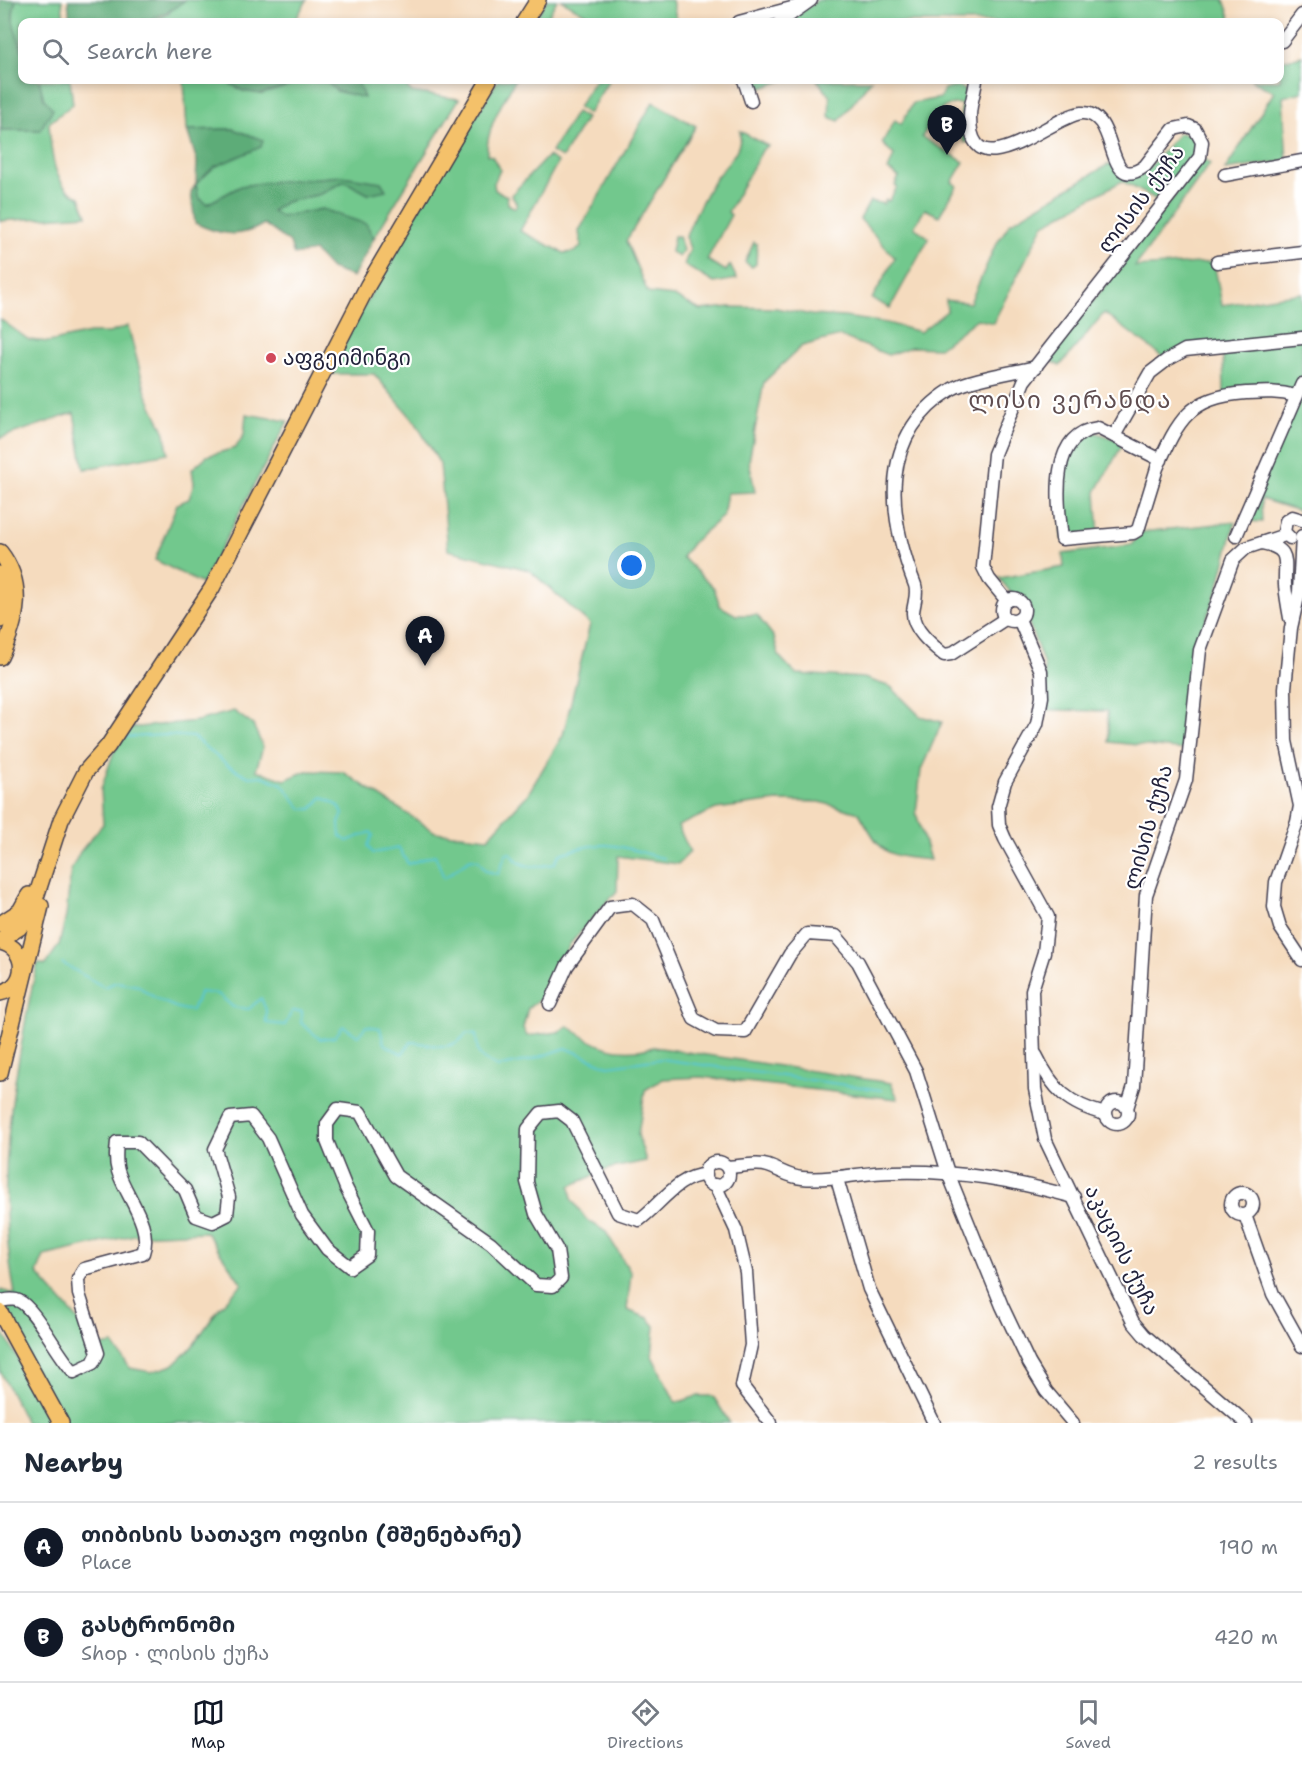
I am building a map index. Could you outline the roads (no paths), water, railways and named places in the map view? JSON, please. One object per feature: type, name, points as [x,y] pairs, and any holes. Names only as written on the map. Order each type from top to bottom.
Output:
[{"type":"main road","points":[[527,18],[538,0]]},
{"type":"main road","points":[[0,1073],[10,1040],[21,977],[63,834],[108,746],[212,588],[368,285],[487,84]]},
{"type":"main road","points":[[0,552],[13,570],[17,611],[0,657]]},
{"type":"main road","points":[[0,574],[5,593],[0,620]]},
{"type":"main road","points":[[0,924],[14,916],[25,903],[52,822],[65,799],[108,746]]},
{"type":"main road","points":[[0,993],[12,988],[21,977],[18,954],[12,947],[0,941],[19,928],[33,908],[61,820],[86,771]]},
{"type":"main road","points":[[0,1311],[61,1423]]},
{"type":"street","points":[[762,18],[807,2]]},
{"type":"street","points":[[785,18],[807,2]]},
{"type":"street","points":[[1284,38],[1302,15]]},
{"type":"street","points":[[745,84],[751,101]]},
{"type":"street","name":"ლისის ქუჩა","points":[[975,84],[970,115],[971,128],[977,143],[990,151],[1006,149],[1081,113],[1096,116],[1102,122],[1107,130],[1114,162],[1126,171],[1140,171],[1174,129],[1180,127],[1195,129],[1202,142],[1200,157],[1166,204],[1036,367],[1020,391],[994,454],[990,476],[983,567],[989,579],[1007,601]]},
{"type":"street","points":[[1225,175],[1302,161]]},
{"type":"street","points":[[1216,262],[1302,252]]},
{"type":"street","points":[[1114,436],[1150,373],[1185,350],[1302,338]]},
{"type":"street","points":[[1005,619],[1002,611],[1007,601],[1016,599],[1023,605],[1023,615],[1019,619],[1012,621],[1005,619],[951,654],[944,655],[918,629],[913,615],[917,590],[901,550],[894,501],[894,469],[904,440],[920,414],[954,388],[1036,367]]},
{"type":"street","points":[[1236,536],[1302,384]]},
{"type":"street","points":[[1161,460],[1098,428],[1079,434],[1071,443],[1061,466],[1057,492],[1062,539],[1138,530],[1161,460],[1184,418],[1197,405],[1224,395],[1278,391],[1296,396]]},
{"type":"street","points":[[1302,520],[1295,517],[1288,519],[1284,525],[1285,535],[1295,539],[1302,536],[1299,592],[1285,688],[1286,741],[1300,807],[1276,882],[1274,907],[1280,927],[1302,960]]},
{"type":"street","name":"ლისის ქუჩა","points":[[1034,1052],[1049,1080],[1065,1096],[1085,1109],[1105,1114],[1106,1108],[1113,1102],[1122,1103],[1126,1108],[1134,1086],[1146,895],[1186,780],[1200,650],[1233,560],[1246,548],[1285,535]]},
{"type":"street","points":[[1261,543],[1278,548],[1286,560],[1285,585],[1292,628]]},
{"type":"street","points":[[1019,619],[1026,630],[1041,671],[1042,697],[1036,724],[1005,782],[998,807],[999,825],[1005,839],[1048,917],[1044,952],[1032,990],[1034,1052]]},
{"type":"street","points":[[550,1004],[567,966],[610,907],[633,904],[653,920],[694,1019],[716,1031],[745,1032],[790,954],[807,934],[836,936],[858,962],[916,1071],[948,1173],[1002,1306],[1029,1363],[1046,1390],[1073,1423]]},
{"type":"street","name":"აკაციის ქუჩა","points":[[1034,1052],[1035,1089],[1045,1139],[1138,1329],[1246,1423]]},
{"type":"street","points":[[0,1301],[17,1299],[29,1308],[59,1358],[74,1372],[93,1364],[98,1353],[79,1294],[78,1279],[84,1269],[143,1252],[145,1247],[144,1234],[118,1173],[115,1158],[117,1142],[138,1142],[185,1190],[196,1216],[213,1222],[228,1215],[229,1197],[215,1149],[230,1118],[251,1116],[268,1138],[302,1215],[327,1249],[350,1267],[367,1255],[368,1232],[346,1188],[327,1141],[327,1124],[338,1109],[360,1112],[396,1176],[491,1243],[536,1285],[553,1286],[561,1278],[557,1250],[536,1214],[527,1182],[528,1129],[541,1113],[559,1111],[572,1121],[618,1213],[639,1220],[651,1212],[663,1197],[696,1175],[706,1175]]},
{"type":"street","points":[[771,1423],[742,1386],[751,1345],[746,1272],[736,1230],[715,1185],[709,1182],[706,1175],[707,1168],[713,1163],[721,1163],[727,1167],[766,1165],[784,1174],[801,1178],[837,1179],[891,1172],[948,1173],[1016,1181],[1074,1197]]},
{"type":"street","points":[[715,1185],[726,1182],[729,1175],[727,1167]]},
{"type":"street","points":[[837,1179],[869,1289],[934,1423]]},
{"type":"street","points":[[1245,1215],[1273,1294],[1302,1346]]},
{"type":"waterway","points":[[125,737],[167,735],[193,737],[227,765],[249,777],[262,776],[282,784],[302,809],[312,809],[322,797],[339,806],[343,814],[339,823],[340,836],[347,841],[371,832],[373,835],[368,846],[373,853],[399,848],[408,864],[435,855],[444,878],[470,859],[478,860],[486,871],[498,874],[506,854],[511,853],[519,862],[530,866],[554,864],[560,854],[601,845],[623,847],[663,858]]},
{"type":"waterway","points":[[62,963],[104,987],[117,982],[139,986],[164,1002],[186,1010],[192,1010],[200,992],[218,994],[233,1007],[249,1009],[261,998],[266,1010],[266,1023],[285,1025],[292,1011],[302,1011],[301,1023],[320,1039],[335,1037],[343,1026],[358,1036],[366,1026],[380,1028],[384,1044],[402,1054],[411,1042],[448,1046],[467,1033],[476,1034],[478,1052],[483,1059],[497,1067],[530,1060],[566,1048],[608,1066],[661,1059],[881,1090]]},
{"type":"place","name":"გასტრონომი","points":[[947,155]]},
{"type":"place","name":"აფგეიმინგი","points":[[271,358]]},
{"type":"place","name":"თიბისის სათავო ოფისი (მშენებარე)","points":[[425,666]]},
{"type":"district","name":"ლისი ვერანდა","points":[[1070,400]]}]
